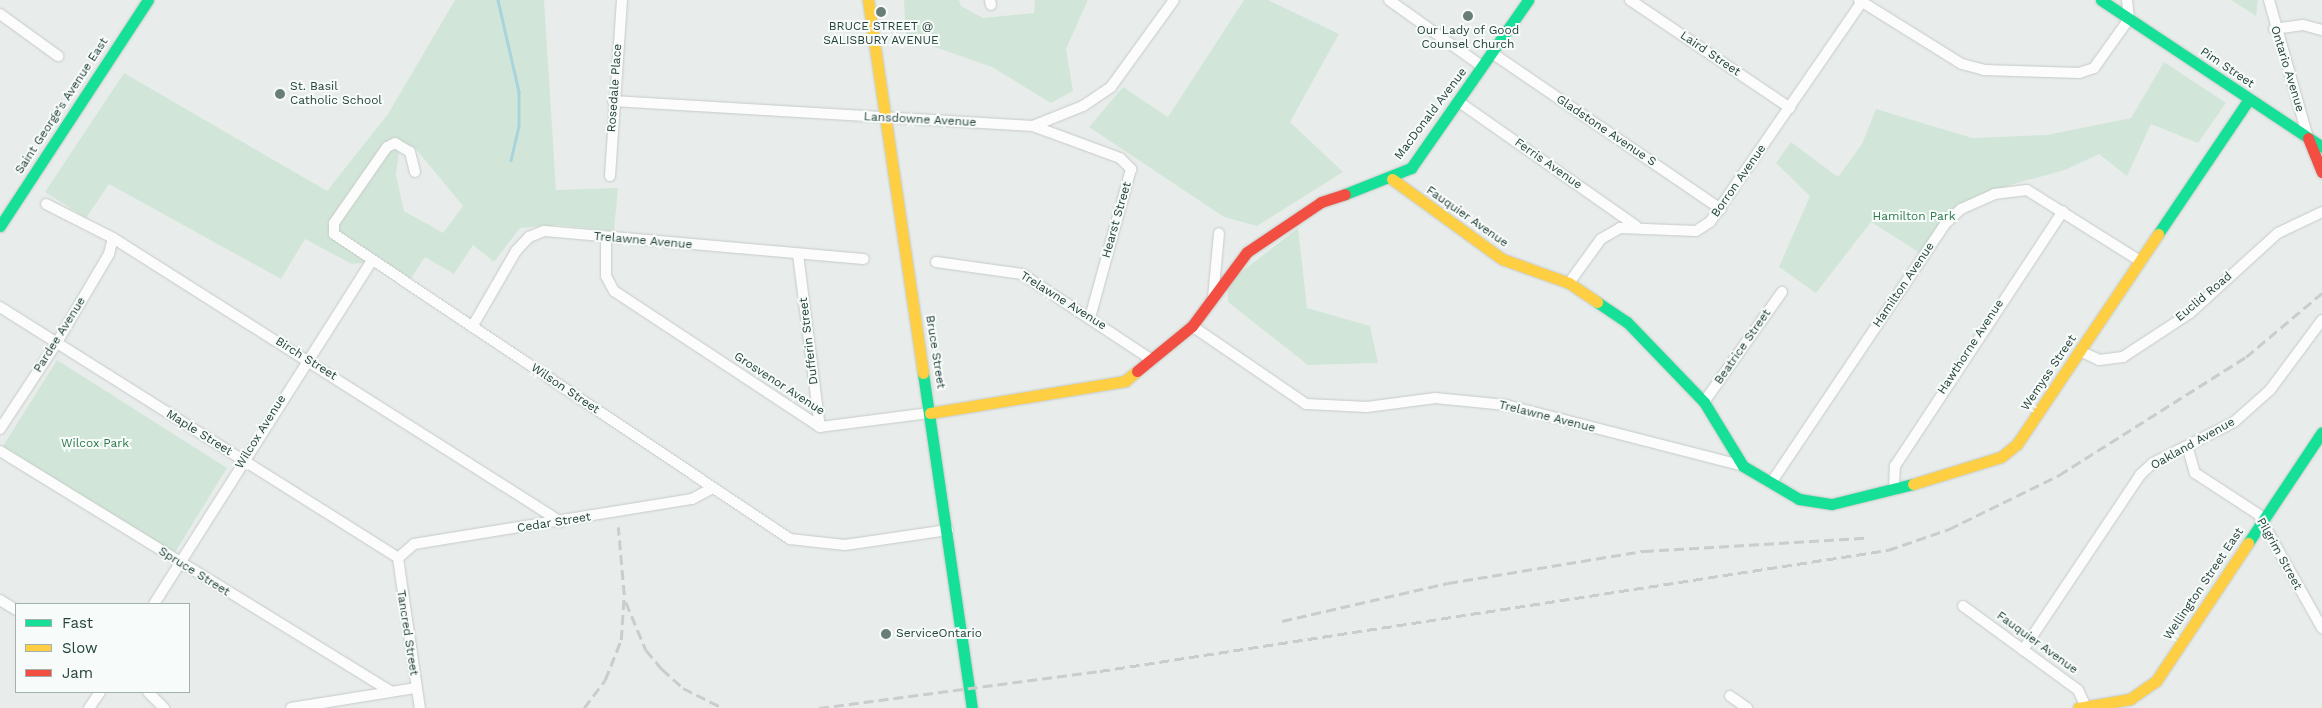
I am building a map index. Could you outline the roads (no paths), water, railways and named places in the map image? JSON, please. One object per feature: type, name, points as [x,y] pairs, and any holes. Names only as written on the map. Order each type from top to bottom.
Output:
[{"type":"street","name":"Saint George's Avenue East","points":[[0,226],[148,0]]},
{"type":"street","name":"Rosedale Place","points":[[610,176],[622,0]]},
{"type":"street","name":"Bruce Street","points":[[868,0],[948,530],[972,708]]},
{"type":"street","name":"Lansdowne Avenue","points":[[614,101],[1033,126],[1083,106],[1111,87],[1174,0]]},
{"type":"street","points":[[1389,0],[1483,67]]},
{"type":"street","name":"MacDonald Avenue","points":[[1192,326],[1247,252],[1276,229],[1322,202],[1392,179],[1411,168],[1459,102],[1528,0]]},
{"type":"street","name":"Laird Street","points":[[1630,0],[1790,108]]},
{"type":"street","name":"Pim Street","points":[[2101,0],[2322,147]]},
{"type":"street","points":[[1861,1],[1941,53],[1984,70],[2079,73],[2094,68],[2129,19],[2127,0]]},
{"type":"street","name":"Ontario Avenue","points":[[2269,0],[2274,29],[2308,138]]},
{"type":"street","name":"Borron Avenue","points":[[1569,283],[1602,239],[1636,226],[1696,231],[1720,209],[1861,1]]},
{"type":"street","points":[[0,14],[58,56]]},
{"type":"street","points":[[2274,29],[2303,25],[2322,30]]},
{"type":"street","name":"Gladstone Avenue S","points":[[1492,53],[1720,209]]},
{"type":"street","name":"Wemyss Street","points":[[1771,483],[1813,503],[1832,504],[1894,490],[2001,457],[2017,444],[2249,99]]},
{"type":"street","name":"Ferris Avenue","points":[[1459,102],[1636,226]]},
{"type":"street","name":"Hearst Street","points":[[1033,126],[1120,158],[1130,169],[1090,318]]},
{"type":"street","points":[[2308,138],[2322,172]]},
{"type":"street","name":"Wilson Street","points":[[415,172],[410,152],[395,142],[386,147],[334,223],[334,234],[370,262],[472,327],[790,539],[808,544],[845,545],[948,530]]},
{"type":"street","name":"Fauquier Avenue","points":[[1392,179],[1502,259],[1569,283],[1627,322],[1704,402],[1743,466],[1771,483]]},
{"type":"street","name":"Hamilton Avenue","points":[[1771,483],[1956,214],[1994,194],[2027,190],[2140,261]]},
{"type":"street","name":"Birch Street","points":[[46,204],[113,238],[561,522]]},
{"type":"street","name":"Hawthorne Avenue","points":[[1894,490],[1895,466],[2063,211]]},
{"type":"street","name":"Euclid Road","points":[[2080,351],[2099,360],[2123,357],[2190,313],[2278,233],[2322,212]]},
{"type":"street","name":"Trelawne Avenue","points":[[472,327],[516,251],[529,237],[544,231],[606,238],[864,259]]},
{"type":"street","points":[[1213,299],[1219,234]]},
{"type":"street","name":"Pardee Avenue","points":[[0,429],[56,344],[109,254],[113,238]]},
{"type":"street","name":"Grosvenor Avenue","points":[[606,238],[606,276],[614,291],[820,428],[1104,387],[1126,380],[1192,326]]},
{"type":"street","name":"Dufferin Street","points":[[798,254],[820,428]]},
{"type":"street","name":"Wilcox Avenue","points":[[155,603],[306,359],[370,262]]},
{"type":"street","name":"Trelawne Avenue","points":[[936,262],[1009,269],[1090,318],[1152,360]]},
{"type":"street","name":"Beatrice Street","points":[[1704,402],[1782,292]]},
{"type":"street","name":"Maple Street","points":[[0,307],[398,558]]},
{"type":"street","name":"Oakland Avenue","points":[[2023,650],[2140,476],[2153,463],[2188,449],[2234,422],[2270,390],[2322,320]]},
{"type":"street","name":"Trelawne Avenue","points":[[1192,326],[1306,404],[1367,407],[1435,398],[1506,405],[1743,466]]},
{"type":"street","name":"Wellington Street East","points":[[2082,707],[2107,706],[2130,699],[2156,681],[2322,432]]},
{"type":"street","name":"Pilgrim Street","points":[[2188,449],[2195,473],[2246,503],[2262,523],[2322,628]]},
{"type":"street","name":"Spruce Street","points":[[0,451],[179,563],[390,691]]},
{"type":"street","name":"Cedar Street","points":[[398,558],[414,544],[561,522],[692,499],[713,488]]},
{"type":"street","name":"Tancred Street","points":[[398,558],[420,708]]},
{"type":"street","points":[[0,600],[15,609]]},
{"type":"street","name":"Fauquier Avenue","points":[[1963,606],[2078,690],[2082,707]]},
{"type":"street","points":[[2142,708],[2156,681]]},
{"type":"street","points":[[291,708],[381,696],[390,691],[416,688]]},
{"type":"street","points":[[89,708],[99,693]]},
{"type":"street","points":[[149,693],[164,708]]},
{"type":"street","points":[[1730,696],[1746,708]]},
{"type":"waterway","points":[[498,0],[519,92],[519,126],[511,160]]},
{"type":"railway","points":[[819,708],[1100,671],[1888,550],[1949,529],[2059,475],[2246,357],[2322,293]]},
{"type":"railway","points":[[584,708],[605,680],[621,640],[624,595],[618,527]]},
{"type":"railway","points":[[1282,621],[1448,583],[1644,551],[1866,538]]},
{"type":"railway","points":[[626,602],[646,650],[662,669],[683,688],[723,708]]},
{"type":"place","name":"BRUCE STREET @ SALISBURY AVENUE","points":[[881,12]]},
{"type":"place","name":"Our Lady of Good Counsel Church","points":[[1468,16]]},
{"type":"place","name":"St. Basil Catholic School","points":[[280,94]]},
{"type":"place","name":"ServiceOntario","points":[[886,634]]},
{"type":"park label","name":"Hamilton Park","points":[[1914,217]]},
{"type":"park label","name":"Wilcox Park","points":[[95,444]]}]
